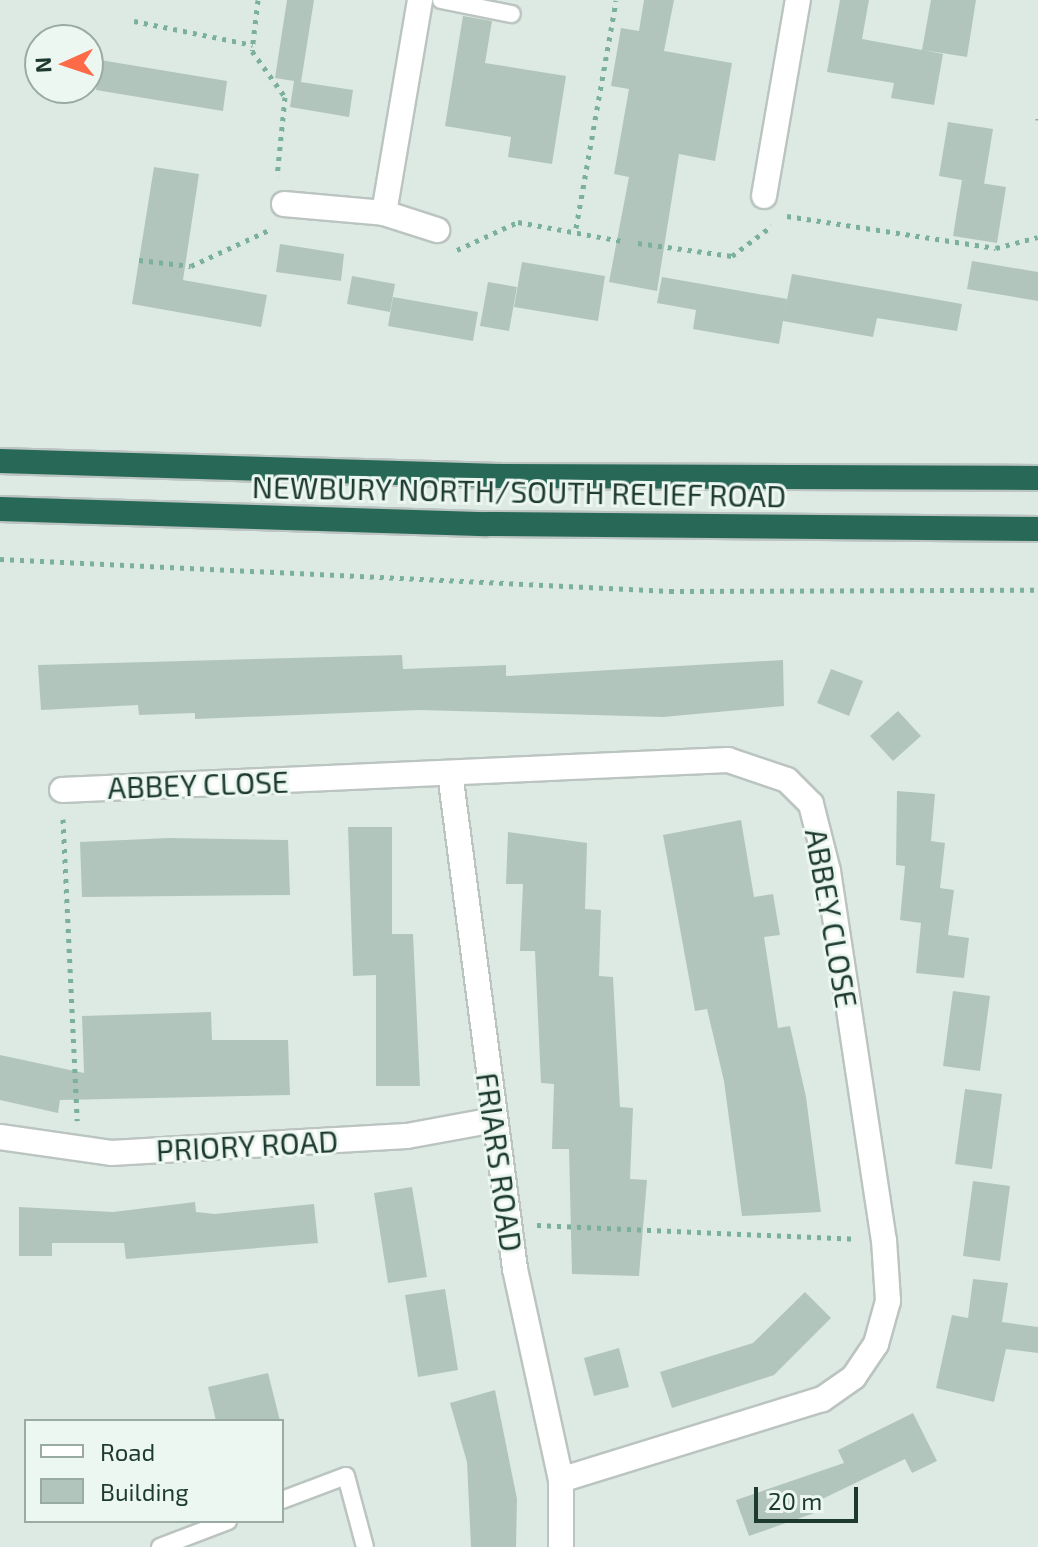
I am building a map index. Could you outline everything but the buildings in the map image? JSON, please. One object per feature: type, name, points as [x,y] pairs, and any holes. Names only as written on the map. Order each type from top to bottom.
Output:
[{"type":"highway","name":"NEWBURY NORTH/SOUTH RELIEF ROAD","points":[[0,461],[486,476],[1038,478]]},
{"type":"highway","name":"NEWBURY NORTH/SOUTH RELIEF ROAD","points":[[0,509],[455,524],[1038,529]]},
{"type":"street","points":[[384,213],[420,0]]},
{"type":"street","points":[[764,196],[798,0]]},
{"type":"street","points":[[279,203],[384,213],[437,230]]},
{"type":"street","name":"ABBEY CLOSE","points":[[62,790],[728,760],[769,771],[800,790],[818,820],[828,871],[884,1240],[883,1324],[867,1362],[841,1389],[750,1426],[561,1480]]},
{"type":"street","name":"FRIARS ROAD","points":[[450,773],[508,1224],[561,1480],[561,1547]]},
{"type":"street","name":"PRIORY ROAD","points":[[0,1137],[78,1151],[392,1137],[494,1120]]},
{"type":"lane","points":[[441,0],[512,14]]},
{"type":"lane","points":[[284,1499],[346,1476],[365,1547]]},
{"type":"lane","points":[[160,1547],[223,1523]]},
{"type":"path","points":[[139,260],[191,266],[271,229],[279,203],[285,97],[253,45],[258,0]]},
{"type":"path","points":[[576,228],[616,0]]},
{"type":"path","points":[[134,21],[253,45]]},
{"type":"path","points":[[638,243],[732,256],[789,215],[996,248],[1038,237]]},
{"type":"path","points":[[437,230],[442,248],[468,251],[518,222],[576,228],[622,241]]},
{"type":"path","points":[[0,559],[670,591],[1038,590]]},
{"type":"path","points":[[62,790],[78,1151]]},
{"type":"path","points":[[508,1224],[884,1240]]}]
